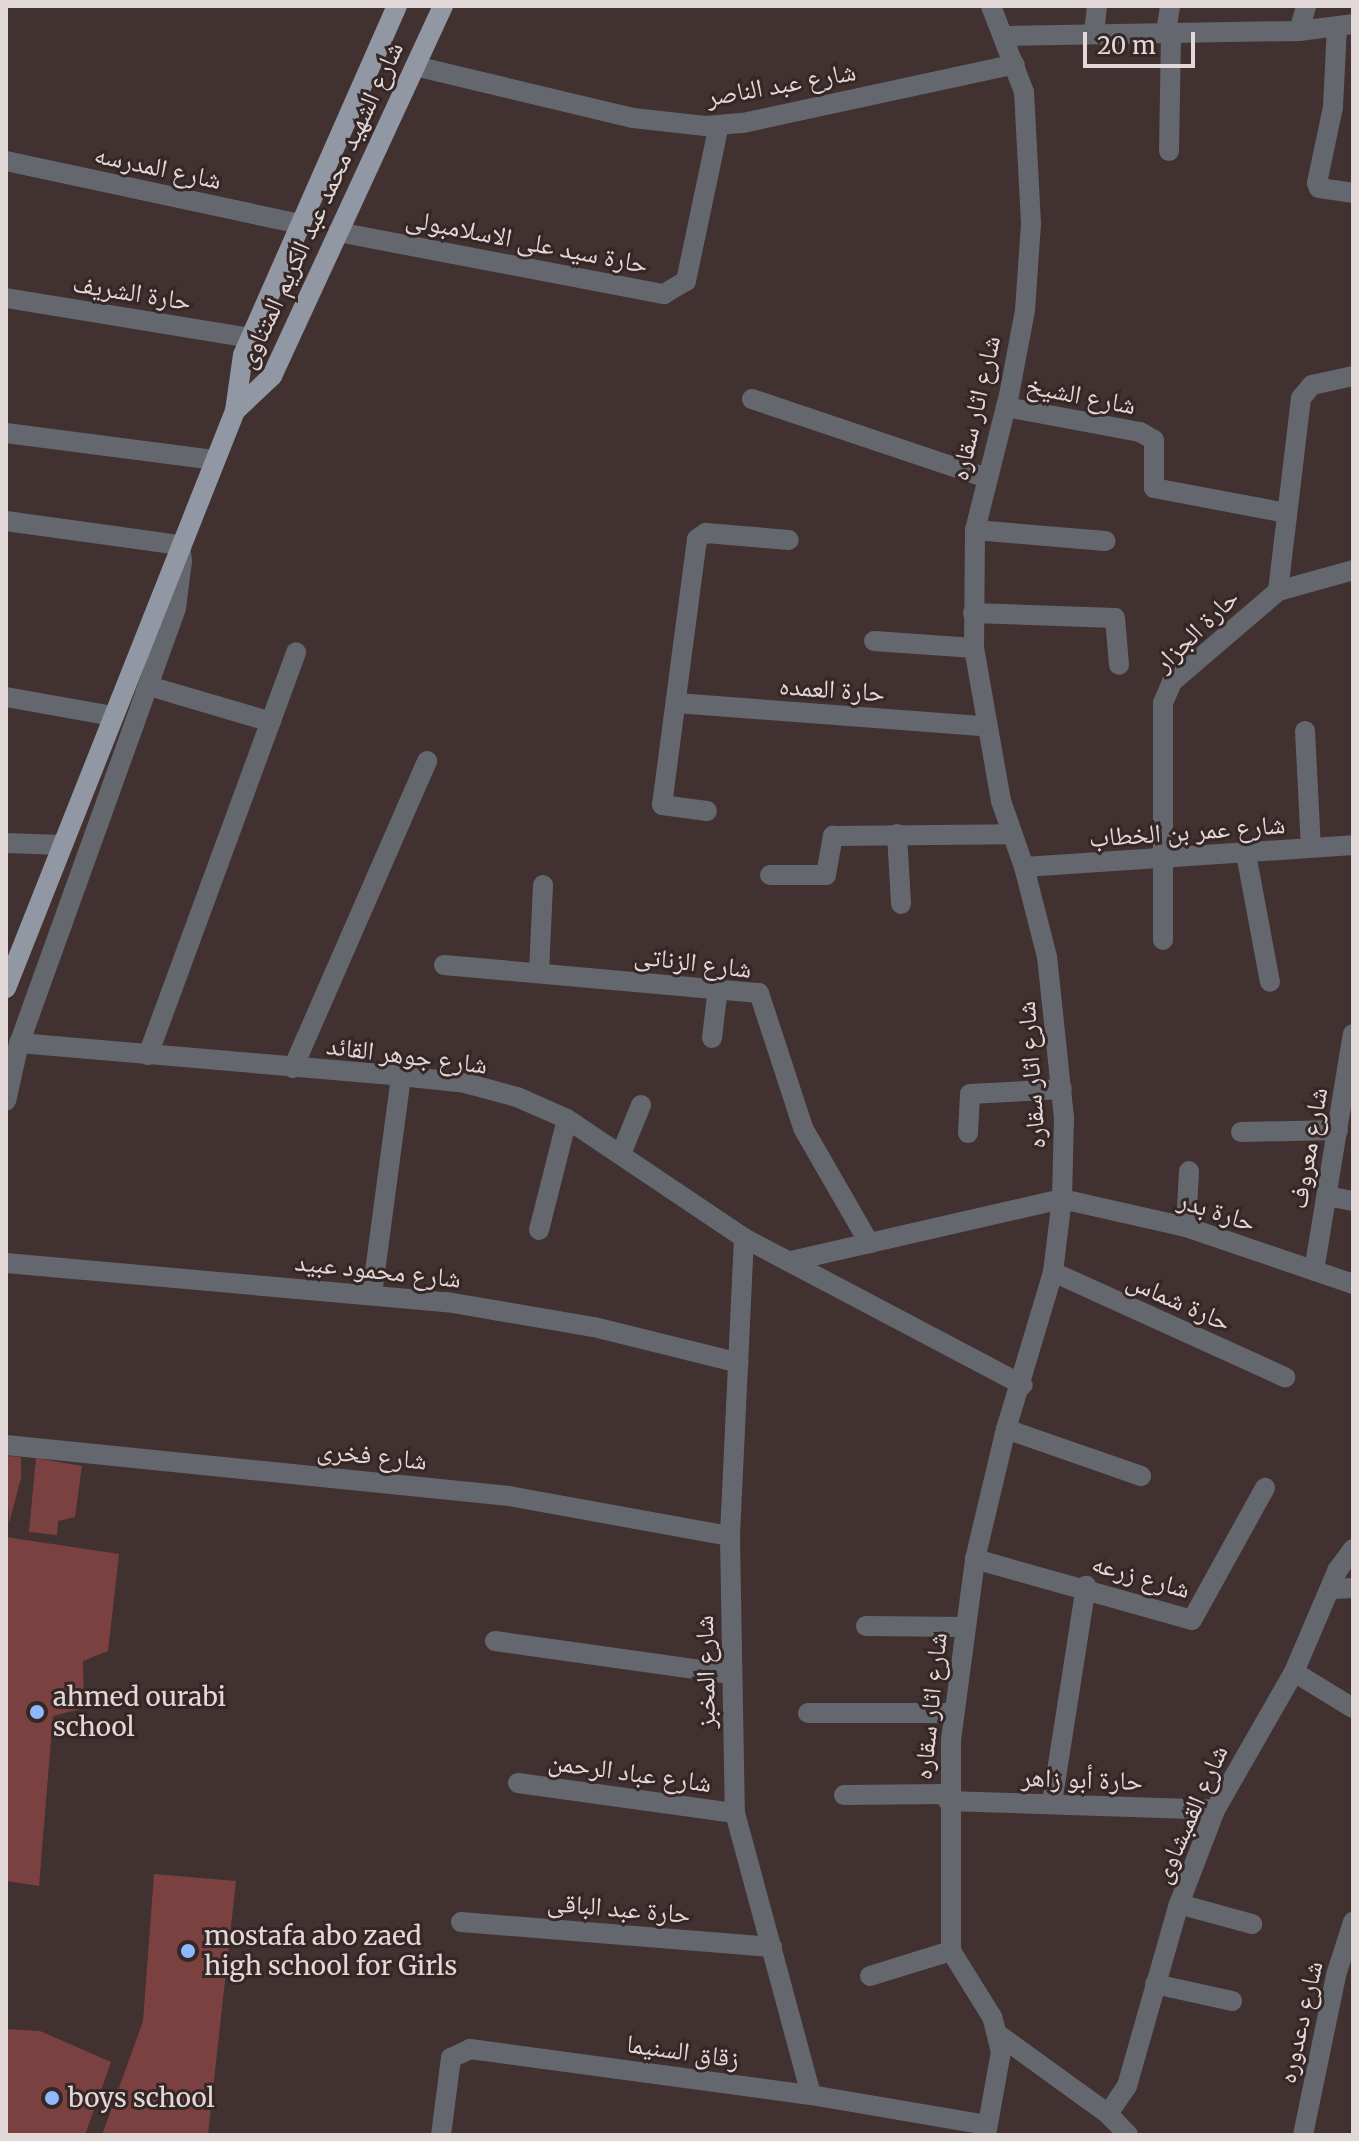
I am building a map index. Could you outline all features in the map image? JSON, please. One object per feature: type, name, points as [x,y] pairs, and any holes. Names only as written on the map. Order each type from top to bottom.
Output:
[{"type":"main road","name":"شارع الشهيد محمد عبد الكريم المتناوى","points":[[235,411],[238,374],[250,338],[397,6]]},
{"type":"main road","name":"شارع الشهيد محمد عبد الكريم المتناوى","points":[[235,411],[272,376],[443,6]]},
{"type":"main road","points":[[6,988],[235,411]]},
{"type":"street","name":"شارع اثار سقاره","points":[[991,6],[1015,64],[1027,123],[1031,224],[1025,310],[1006,407],[984,477],[975,530],[974,648],[984,726],[1047,957],[1062,1089],[1062,1199],[1053,1272],[1023,1385],[1006,1429],[975,1559],[954,1713],[948,1798],[951,1951],[999,2035]]},
{"type":"street","points":[[1094,34],[1097,6]]},
{"type":"street","points":[[1169,151],[1170,6]]},
{"type":"street","points":[[1299,31],[1306,6]]},
{"type":"street","points":[[1006,36],[1299,31],[1345,26],[1333,107],[1317,183],[1319,188],[1353,193]]},
{"type":"street","name":"شارع عبد الناصر","points":[[415,66],[633,118],[719,125],[1015,64]]},
{"type":"street","name":"حارة سيد على الاسلامبولى","points":[[338,232],[664,294],[686,281],[719,125]]},
{"type":"street","name":"شارع المدرسه","points":[[6,161],[300,224]]},
{"type":"street","name":"حارة الشريف","points":[[6,298],[250,338]]},
{"type":"street","name":"حارة الجزار","points":[[1278,591],[1301,398],[1312,385],[1353,376]]},
{"type":"street","points":[[752,399],[984,477]]},
{"type":"street","name":"شارع الشيخ","points":[[1006,407],[1140,432],[1154,440],[1154,488],[1286,513]]},
{"type":"street","points":[[6,433],[215,460]]},
{"type":"street","points":[[6,521],[180,545],[176,608],[19,1043],[6,1101]]},
{"type":"street","points":[[975,530],[1106,541]]},
{"type":"street","points":[[707,811],[662,805],[699,536],[789,540]]},
{"type":"street","name":"حارة الجزار","points":[[1163,940],[1160,859],[1163,703],[1172,682],[1278,591],[1353,570]]},
{"type":"street","points":[[973,613],[1115,618],[1119,665]]},
{"type":"street","points":[[874,641],[974,648]]},
{"type":"street","points":[[148,1055],[296,652]]},
{"type":"street","points":[[149,686],[271,722]]},
{"type":"street","points":[[6,697],[113,716]]},
{"type":"street","name":"حارة العمده","points":[[676,703],[984,726]]},
{"type":"street","points":[[1305,731],[1311,848]]},
{"type":"street","points":[[293,1068],[427,761]]},
{"type":"street","points":[[897,834],[901,904]]},
{"type":"street","points":[[770,875],[826,875],[833,836],[1012,834]]},
{"type":"street","points":[[6,843],[62,845]]},
{"type":"street","name":"شارع عمر بن الخطاب","points":[[1024,867],[1353,845]]},
{"type":"street","points":[[1246,854],[1270,982]]},
{"type":"street","points":[[539,973],[543,885]]},
{"type":"street","name":"شارع الزناتى","points":[[444,965],[753,991],[762,998],[803,1128],[869,1243]]},
{"type":"street","points":[[712,1038],[718,988]]},
{"type":"street","name":"شارع معروف","points":[[1314,1271],[1350,1076],[1353,1034]]},
{"type":"street","name":"شارع جوهر القائد","points":[[19,1043],[401,1076],[517,1097],[567,1119],[744,1238],[1023,1385]]},
{"type":"street","points":[[372,1294],[401,1076]]},
{"type":"street","points":[[968,1133],[970,1094],[1062,1089]]},
{"type":"street","points":[[621,1154],[641,1105]]},
{"type":"street","points":[[539,1230],[567,1119]]},
{"type":"street","points":[[1241,1132],[1338,1130]]},
{"type":"street","points":[[1186,1227],[1189,1171]]},
{"type":"street","points":[[1327,1196],[1353,1201]]},
{"type":"street","points":[[791,1261],[1062,1199]]},
{"type":"street","name":"حارة بدر","points":[[1062,1199],[1186,1227],[1353,1284]]},
{"type":"street","name":"شارع المخبز","points":[[744,1238],[730,1536],[729,1674],[735,1813],[811,2095]]},
{"type":"street","name":"شارع محمود عبيد","points":[[6,1263],[372,1294],[520,1313],[739,1363]]},
{"type":"street","name":"حارة شماس","points":[[1053,1272],[1285,1377]]},
{"type":"street","points":[[1006,1429],[1141,1476]]},
{"type":"street","name":"شارع فخرى","points":[[6,1445],[509,1496],[730,1536]]},
{"type":"street","name":"شارع زرعه","points":[[975,1559],[1086,1586],[1192,1620],[1265,1488]]},
{"type":"street","name":"شارع القمبشاوى","points":[[1108,2114],[1127,2086],[1179,1904],[1215,1810],[1343,1589],[1337,1571],[1353,1549]]},
{"type":"street","points":[[1052,1803],[1086,1586]]},
{"type":"street","points":[[866,1626],[964,1627]]},
{"type":"street","points":[[495,1641],[729,1674]]},
{"type":"street","points":[[1294,1672],[1353,1708]]},
{"type":"street","points":[[808,1713],[954,1713]]},
{"type":"street","name":"شارع عباد الرحمن","points":[[518,1783],[735,1813]]},
{"type":"street","name":"حارة أبو زاهر","points":[[844,1795],[1215,1810]]},
{"type":"street","points":[[1179,1904],[1252,1924]]},
{"type":"street","name":"حارة عبد الباقى","points":[[461,1922],[772,1947]]},
{"type":"street","name":"شارع دعدوره","points":[[1303,2135],[1332,1990],[1353,1922]]},
{"type":"street","points":[[870,1976],[951,1951]]},
{"type":"street","points":[[1155,1984],[1232,2001]]},
{"type":"street","points":[[999,2035],[1108,2114],[1128,2135]]},
{"type":"street","points":[[986,2130],[1001,2052],[999,2035]]},
{"type":"street","name":"زقاق السنيما","points":[[441,2135],[451,2058],[470,2049],[811,2095],[986,2130]]},
{"type":"building","points":[[6,1456],[21,1457],[21,1478],[9,1524]]},
{"type":"building","points":[[36,1458],[82,1466],[75,1517],[58,1521],[57,1535],[29,1532]]},
{"type":"building","name":"ahmed ourabi school","points":[[6,1537],[119,1554],[108,1651],[83,1661],[84,1708],[53,1716],[39,1886],[6,1881]]},
{"type":"building","name":"mostafa abo zaed high school for Girls","points":[[154,1874],[236,1881],[208,2135],[102,2135],[143,2021]]},
{"type":"building","name":"boys school","points":[[6,2029],[40,2031],[111,2062],[85,2135],[6,2135]]},
{"type":"place","name":"ahmed ourabi school","points":[[37,1712]]},
{"type":"place","name":"mostafa abo zaed high school for Girls","points":[[188,1951]]},
{"type":"place","name":"boys school","points":[[52,2098]]}]
